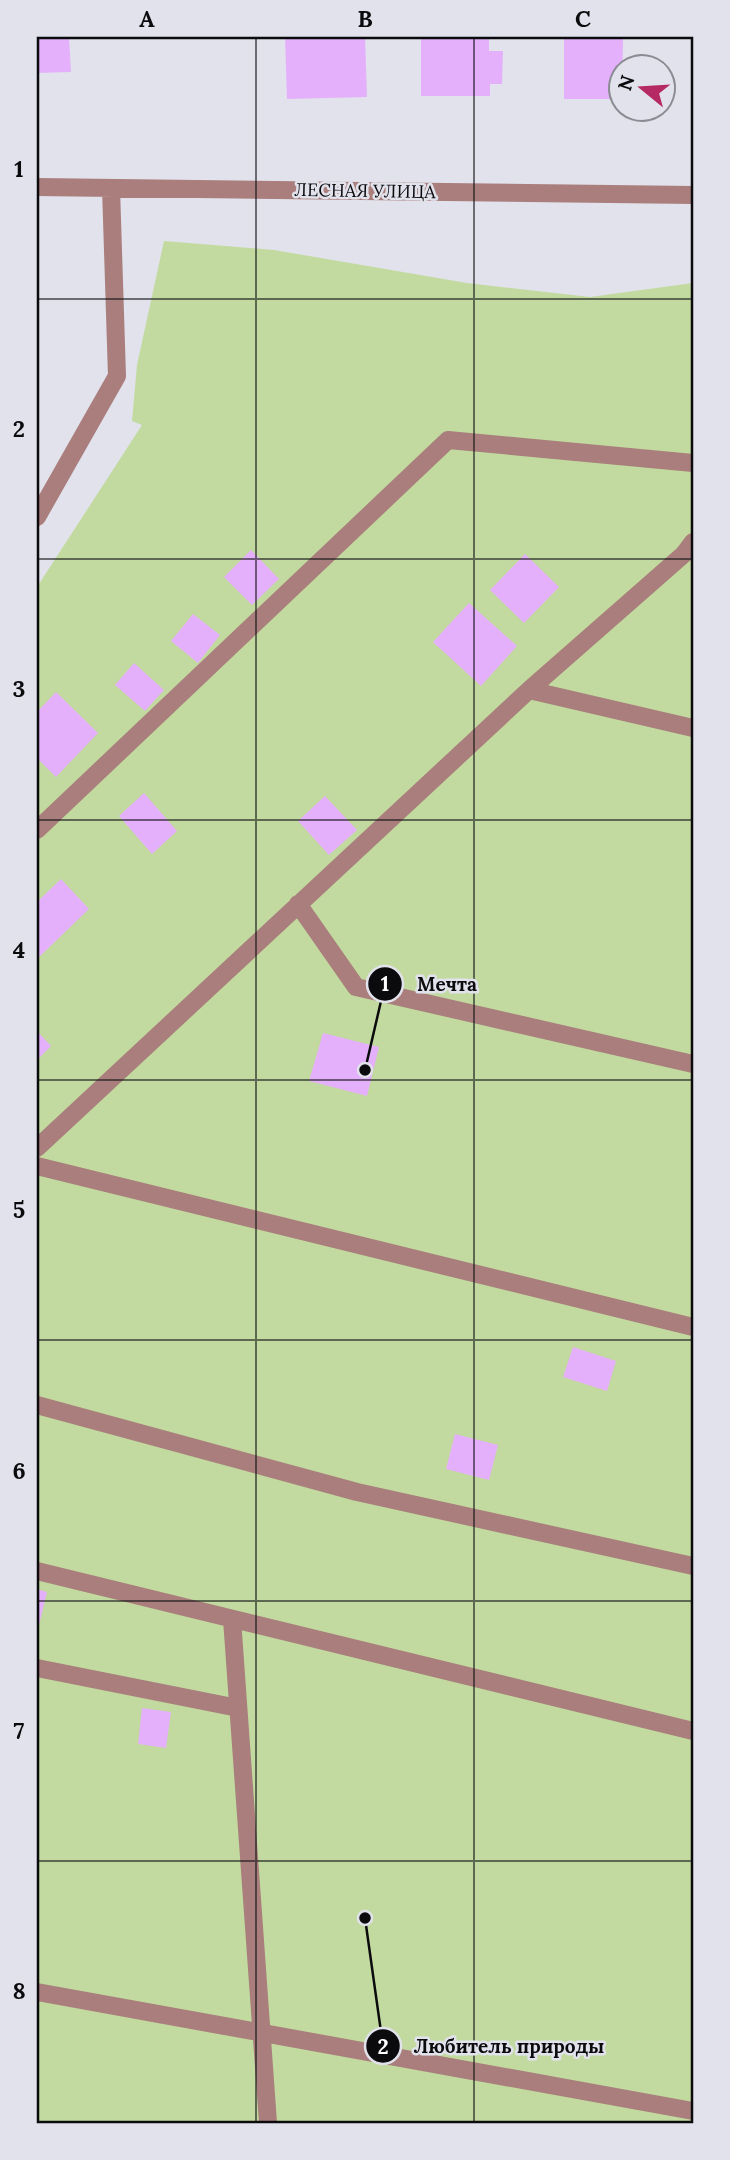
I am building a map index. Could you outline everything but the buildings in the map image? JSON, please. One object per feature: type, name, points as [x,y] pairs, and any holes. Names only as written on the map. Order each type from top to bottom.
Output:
[{"type":"street","name":"ЛЕСНАЯ УЛИЦА","points":[[37,187],[693,195]]},
{"type":"street","points":[[37,517],[117,376],[111,188]]},
{"type":"street","points":[[37,830],[448,440],[693,463]]},
{"type":"street","points":[[37,1148],[529,690],[690,550]]},
{"type":"street","points":[[529,690],[693,728]]},
{"type":"street","points":[[298,904],[356,987],[693,1064]]},
{"type":"street","points":[[37,1166],[693,1327]]},
{"type":"street","points":[[37,1405],[357,1492],[693,1566]]},
{"type":"street","points":[[37,1570],[693,1731]]},
{"type":"street","points":[[232,1619],[268,2123]]},
{"type":"street","points":[[37,1668],[238,1708]]},
{"type":"street","points":[[37,1992],[693,2112]]},
{"type":"green space","points":[[164,241],[274,250],[467,283],[590,297],[693,283],[693,2123],[37,2123],[37,587],[142,425],[132,421],[137,365]]},
{"type":"place","name":"Мечта","points":[[365,1070]]},
{"type":"place","name":"Любитель природы","points":[[365,1918]]}]
